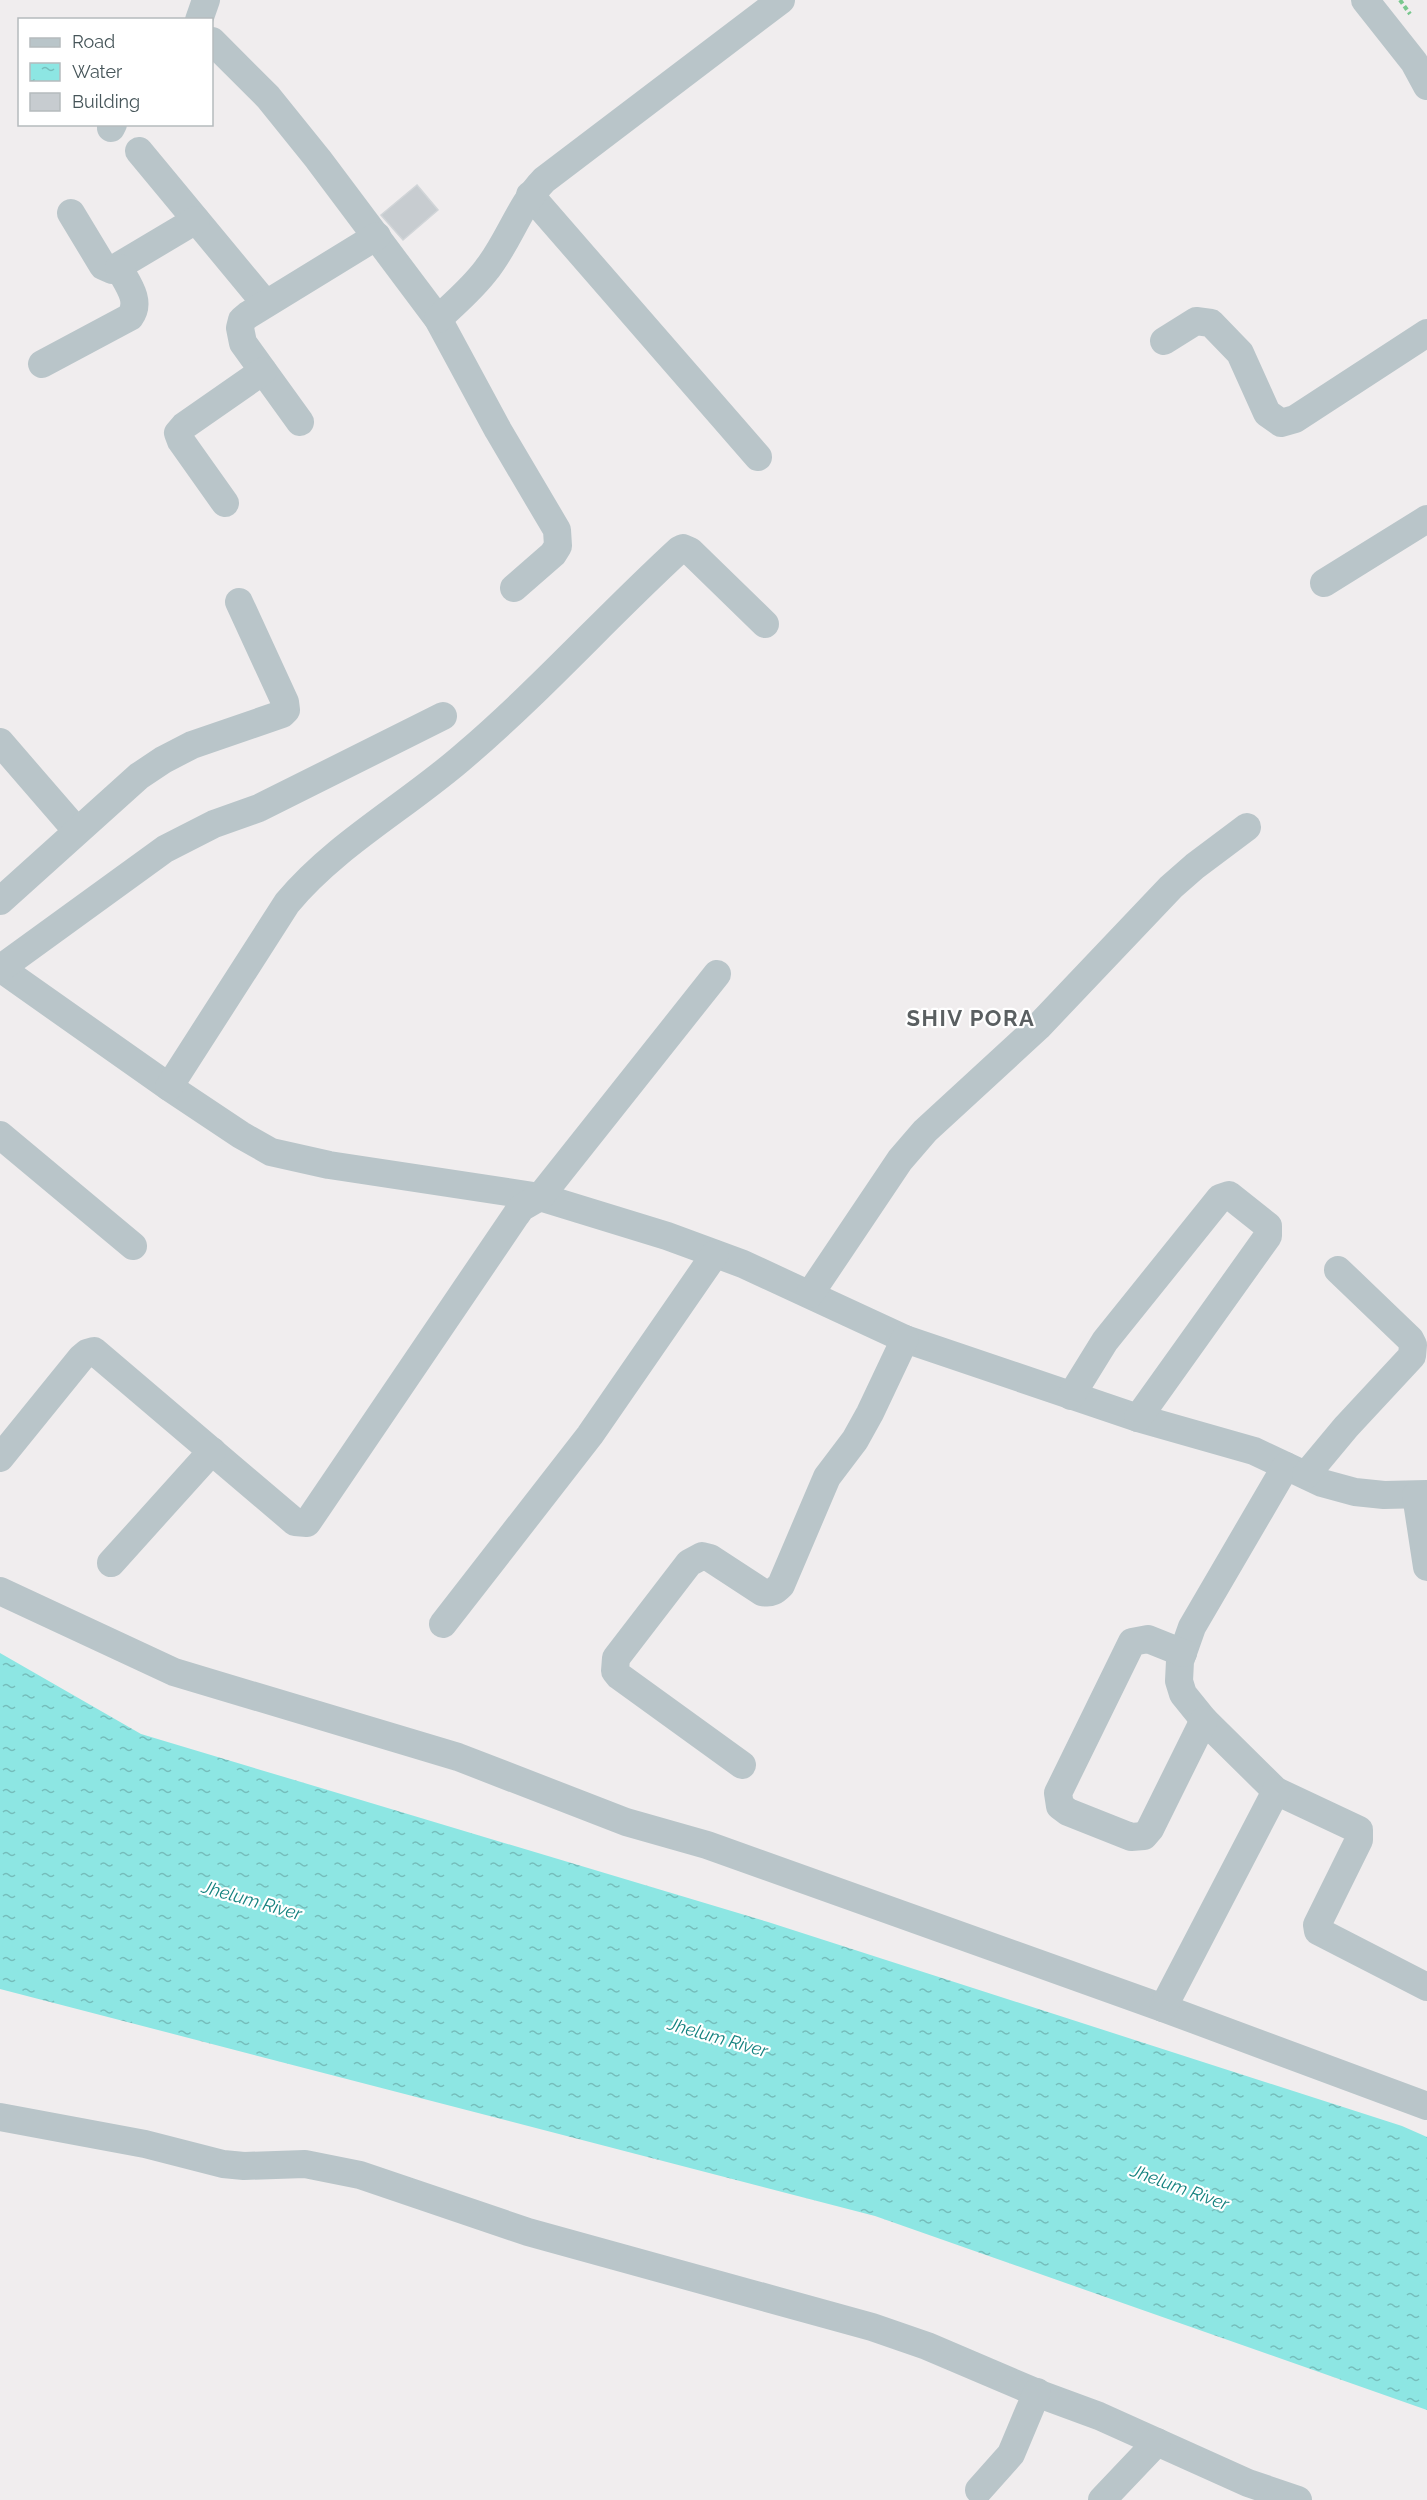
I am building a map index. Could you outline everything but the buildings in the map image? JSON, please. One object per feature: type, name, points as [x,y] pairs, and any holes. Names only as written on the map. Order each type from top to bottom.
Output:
[{"type":"street","points":[[200,18],[206,0]]},
{"type":"street","points":[[438,319],[469,290],[488,268],[530,195],[572,159],[781,0]]},
{"type":"street","points":[[1365,0],[1414,62],[1427,86]]},
{"type":"street","points":[[213,42],[268,98],[377,236],[438,319],[498,430],[557,530],[558,546],[553,554],[514,588]]},
{"type":"street","points":[[139,151],[265,303]]},
{"type":"street","points":[[530,195],[758,457]]},
{"type":"street","points":[[71,213],[103,266],[108,270],[119,268],[196,220]]},
{"type":"street","points":[[300,422],[243,343],[240,328],[242,320],[265,303],[377,236]]},
{"type":"street","points":[[42,364],[130,317],[135,305],[134,295],[119,268]]},
{"type":"street","points":[[1164,341],[1196,321],[1211,323],[1240,353],[1267,413],[1281,423],[1295,419],[1427,333]]},
{"type":"street","points":[[225,503],[181,441],[178,433],[184,426],[262,371]]},
{"type":"street","points":[[1324,583],[1427,519]]},
{"type":"street","points":[[169,1087],[287,903],[309,877],[464,757],[516,710],[679,550],[683,548],[690,551],[765,624]]},
{"type":"street","points":[[0,901],[139,776],[192,745],[277,716],[286,710],[285,702],[239,602]]},
{"type":"street","points":[[443,716],[259,808],[214,824],[165,849],[1,968],[169,1087],[271,1152],[328,1165],[540,1197],[667,1236],[715,1254],[810,1294],[905,1339],[1138,1418],[1254,1451],[1305,1475],[1355,1492],[1422,1495],[1427,1567]]},
{"type":"street","points":[[0,742],[77,831]]},
{"type":"street","points":[[810,1294],[900,1160],[925,1131],[1038,1028],[1171,888],[1195,866],[1247,827]]},
{"type":"street","points":[[0,1458],[81,1358],[93,1351],[296,1522],[307,1524],[521,1208],[540,1197],[717,974]]},
{"type":"street","points":[[0,1135],[133,1246]]},
{"type":"street","points":[[1071,1396],[1105,1341],[1147,1287],[1220,1198],[1229,1195],[1268,1226],[1268,1236],[1138,1418]]},
{"type":"street","points":[[443,1624],[590,1436],[715,1254]]},
{"type":"street","points":[[1338,1270],[1410,1339],[1414,1351],[1305,1475],[1192,1627],[1179,1670],[1181,1688],[1183,1694],[1204,1720],[1276,1791],[1356,1827],[1360,1833],[1359,1840],[1317,1925],[1318,1931],[1427,1987]]},
{"type":"street","points":[[742,1765],[619,1676],[615,1671],[616,1658],[689,1563],[696,1558],[710,1558],[762,1592],[772,1593],[777,1590],[827,1477],[855,1440],[905,1339]]},
{"type":"street","points":[[1305,1475],[1352,1442],[1377,1413],[1427,1367]]},
{"type":"street","points":[[111,1563],[212,1451]]},
{"type":"street","points":[[0,1591],[174,1672],[458,1757],[626,1822],[707,1845],[1163,2008],[1427,2106]]},
{"type":"street","points":[[1183,1653],[1148,1639],[1132,1642],[1058,1793],[1060,1806],[1068,1812],[1131,1837],[1144,1836],[1150,1829],[1204,1720]]},
{"type":"street","points":[[1163,2008],[1276,1791]]},
{"type":"street","points":[[0,2117],[145,2144],[223,2164],[244,2166],[305,2164],[360,2175],[528,2232],[872,2327],[927,2346],[1099,2416],[1248,2482],[1298,2500]]},
{"type":"street","points":[[979,2490],[1011,2454],[1037,2392]]},
{"type":"street","points":[[1102,2500],[1157,2442]]},
{"type":"water","name":"Jhelum River","points":[[0,1653],[141,1734],[768,1922],[1402,2126],[1427,2137],[1427,2410],[875,2216],[0,1989]]},
{"type":"district","name":"SHIV PORA","points":[[971,1018]]}]
